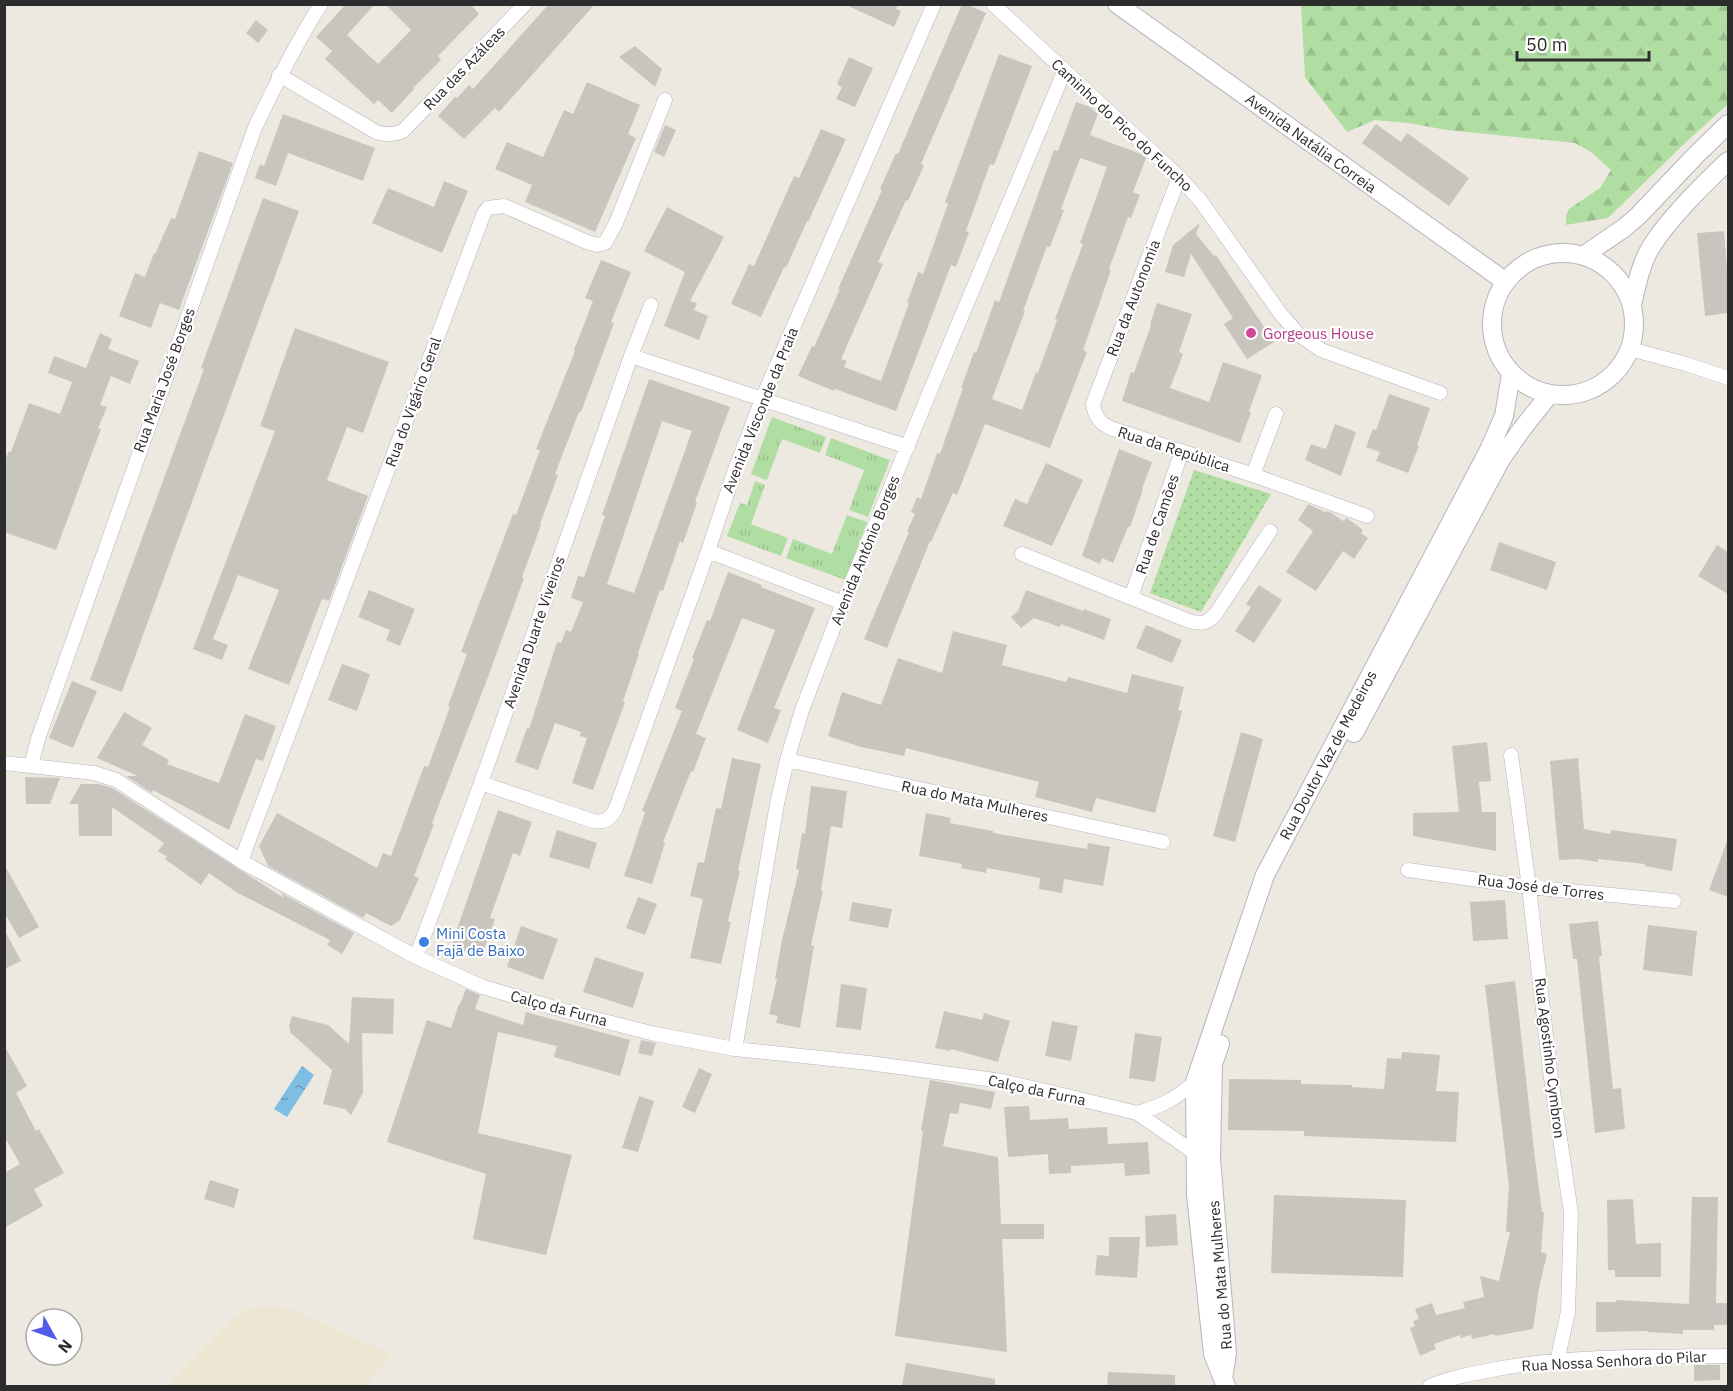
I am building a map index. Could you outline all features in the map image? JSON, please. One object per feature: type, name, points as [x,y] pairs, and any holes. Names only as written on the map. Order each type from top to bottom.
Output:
[{"type":"street","name":"Rua Maria José Borges","points":[[31,765],[45,717],[254,130],[279,75],[321,4]]},
{"type":"street","name":"Rua das Azáleas","points":[[279,75],[376,132],[386,135],[403,131],[525,4]]},
{"type":"street","name":"Avenida Visconde da Praia","points":[[481,783],[593,821],[606,821],[612,817],[762,399],[934,4]]},
{"type":"street","name":"Caminho do Pico do Funcho","points":[[993,4],[1179,177],[1200,200],[1280,313],[1298,334],[1321,350],[1440,393]]},
{"type":"street","name":"Avenida Natália Correia","points":[[1117,4],[1506,282]]},
{"type":"street","name":"Avenida António Borges","points":[[735,1049],[777,804],[802,710],[843,603],[1064,72]]},
{"type":"street","name":"Rua do Vigário Geral","points":[[241,861],[484,213],[488,208],[504,206],[587,242],[605,243],[616,223],[665,100]]},
{"type":"street","points":[[1583,256],[1639,215],[1728,124]]},
{"type":"street","points":[[1632,305],[1649,249],[1704,183],[1728,162]]},
{"type":"street","name":"Rua da Autonomia","points":[[1098,419],[1093,404],[1179,177]]},
{"type":"street","points":[[1566,253],[1583,256],[1605,266],[1622,283],[1632,305],[1635,320],[1634,335],[1630,350],[1620,367],[1606,381],[1589,391],[1569,396],[1549,395],[1528,387],[1511,374],[1501,360],[1494,345],[1493,312],[1497,296],[1506,282],[1518,269],[1532,260],[1566,253]]},
{"type":"street","name":"Avenida Duarte Viveiros","points":[[416,957],[481,783],[651,305]]},
{"type":"street","points":[[1630,350],[1686,364],[1728,378]]},
{"type":"street","points":[[631,356],[908,447]]},
{"type":"street","name":"Rua Doutor Vaz de Medeiros","points":[[1203,1155],[1195,1082],[1265,875],[1489,450],[1504,416],[1511,374]]},
{"type":"street","name":"Rua Doutor Vaz de Medeiros","points":[[1203,1155],[1213,1064],[1276,877],[1501,459],[1549,395]]},
{"type":"street","points":[[1252,475],[1276,414]]},
{"type":"street","name":"Rua da República","points":[[1098,419],[1105,426],[1113,429],[1366,516]]},
{"type":"street","name":"Rua de Camões","points":[[1131,597],[1182,451]]},
{"type":"street","points":[[1022,554],[1189,621],[1202,624],[1209,621],[1270,531]]},
{"type":"street","points":[[708,551],[843,603]]},
{"type":"street","name":"Rua Agostinho Cymbron","points":[[1511,755],[1550,1071],[1571,1213],[1568,1312],[1557,1362]]},
{"type":"street","name":"Rua do Mata Mulheres","points":[[787,760],[1163,842]]},
{"type":"street","name":"Calço da Furna","points":[[4,764],[94,773],[116,780],[241,861],[416,957],[483,987],[655,1034],[735,1049],[869,1063],[1002,1081],[1137,1113],[1203,1155]]},
{"type":"street","name":"Rua José de Torres","points":[[1408,870],[1529,887],[1674,901]]},
{"type":"street","points":[[1137,1113],[1166,1104],[1195,1082]]},
{"type":"street","name":"Rua do Mata Mulheres","points":[[1203,1155],[1196,1195],[1212,1354],[1225,1383]]},
{"type":"street","name":"Rua Nossa Senhora do Pilar","points":[[1430,1386],[1461,1376],[1521,1364],[1624,1357],[1728,1356]]},
{"type":"shaded area","points":[[264,1306],[288,1308],[391,1354],[366,1386],[166,1386],[232,1319],[247,1309]]},
{"type":"green space","points":[[1301,5],[1728,5],[1728,104],[1608,218],[1566,225],[1566,215],[1569,209],[1600,188],[1611,170],[1591,152],[1575,143],[1375,120],[1347,132],[1305,77]]},
{"type":"green space","points":[[772,417],[826,437],[820,453],[782,439],[767,480],[751,474]]},
{"type":"green space","points":[[831,438],[890,460],[868,517],[849,510],[864,470],[825,455]]},
{"type":"green space","points":[[1194,470],[1271,494],[1201,612],[1150,593]]},
{"type":"green space","points":[[755,481],[765,485],[751,524],[788,538],[781,556],[727,536],[740,503],[747,505]]},
{"type":"green space","points":[[847,515],[867,522],[845,580],[786,558],[793,539],[832,554]]},
{"type":"water","points":[[302,1066],[314,1075],[287,1117],[274,1109]]},
{"type":"building","points":[[346,4],[375,4],[347,35],[378,64],[411,30],[385,4],[470,4],[479,14],[438,56],[441,60],[392,113],[378,100],[374,104],[325,59],[332,51],[316,37]]},
{"type":"building","points":[[549,4],[595,4],[499,112],[495,108],[464,139],[438,116],[469,85],[473,89]]},
{"type":"building","points":[[844,4],[898,4],[896,9],[901,11],[894,27]]},
{"type":"building","points":[[962,4],[986,13],[921,164],[924,165],[878,262],[883,264],[841,359],[847,361],[844,367],[881,381],[918,272],[923,274],[948,204],[945,202],[999,54],[1032,66],[994,165],[990,164],[956,267],[951,265],[896,411],[835,389],[834,391],[798,376],[812,346],[814,347],[840,289],[838,289],[882,190],[880,189],[896,153],[898,154]]},
{"type":"building","points":[[256,20],[268,30],[258,43],[246,33]]},
{"type":"building","points":[[635,46],[662,69],[655,87],[619,57]]},
{"type":"building","points":[[849,57],[873,68],[855,107],[836,99],[842,87],[837,84]]},
{"type":"building","points":[[587,82],[640,105],[628,134],[636,138],[595,232],[525,202],[532,185],[495,169],[507,142],[543,157],[564,110],[573,114]]},
{"type":"building","points":[[1076,102],[1090,107],[1098,114],[1090,135],[1141,154],[1146,158],[1133,192],[1140,195],[1131,218],[1128,217],[1109,269],[1111,270],[1083,350],[1087,352],[1050,448],[985,424],[957,495],[953,493],[930,541],[887,648],[864,639],[909,532],[907,531],[915,514],[911,512],[917,497],[921,499],[937,453],[940,454],[974,352],[976,353],[995,300],[999,302],[1054,150],[1058,151]],"holes":[[[1080,158],[1107,167],[1080,243],[1083,244],[1055,319],[1057,320],[1022,410],[992,399],[1047,246],[1050,247],[1064,210],[1061,209]]]},
{"type":"building","points":[[283,114],[375,148],[363,181],[288,153],[276,186],[255,178],[260,164],[264,166]]},
{"type":"building","points":[[1376,124],[1401,142],[1407,133],[1469,178],[1449,206],[1362,143]]},
{"type":"building","points":[[665,125],[676,130],[664,157],[654,152]]},
{"type":"building","points":[[821,129],[846,139],[761,317],[731,304],[749,264],[754,266],[794,176],[799,178]]},
{"type":"building","points":[[199,151],[233,163],[179,310],[160,303],[151,328],[119,316],[135,273],[145,277],[171,218],[175,219]]},
{"type":"building","points":[[444,181],[468,191],[442,253],[372,223],[388,188],[434,207]]},
{"type":"building","points":[[263,198],[299,211],[122,692],[90,680],[204,369],[201,368]]},
{"type":"building","points":[[667,207],[724,237],[690,301],[697,303],[694,310],[708,316],[699,340],[664,326],[685,272],[644,251]]},
{"type":"building","points":[[1200,223],[1196,234],[1214,256],[1216,255],[1274,342],[1247,359],[1224,324],[1233,318],[1191,254],[1184,277],[1165,272],[1173,245]]},
{"type":"building","points":[[1724,231],[1728,313],[1705,316],[1697,233]]},
{"type":"building","points":[[601,260],[631,272],[611,322],[614,323],[581,412],[579,412],[555,474],[558,475],[522,577],[524,578],[432,823],[434,824],[414,876],[419,878],[400,920],[391,926],[366,913],[363,918],[268,866],[259,846],[277,813],[377,868],[383,853],[391,856],[424,766],[428,767],[450,707],[448,706],[467,654],[461,652],[513,514],[516,515],[540,450],[536,449],[593,301],[585,298]]},
{"type":"building","points":[[1157,303],[1192,314],[1179,352],[1183,354],[1170,388],[1209,402],[1223,362],[1262,375],[1240,443],[1122,401],[1131,372],[1134,373]]},
{"type":"building","points":[[295,328],[389,362],[363,433],[347,427],[327,480],[368,496],[329,601],[322,599],[289,685],[248,669],[279,590],[238,575],[213,639],[228,645],[222,660],[193,649],[275,431],[260,426]]},
{"type":"building","points":[[100,333],[112,339],[108,349],[139,361],[130,384],[111,376],[100,405],[107,407],[98,428],[101,429],[56,550],[4,532],[4,463],[9,451],[11,452],[29,403],[60,414],[72,382],[48,373],[54,356],[86,368]]},
{"type":"building","points":[[649,379],[730,407],[695,502],[697,503],[683,543],[680,541],[663,591],[660,590],[623,701],[625,702],[593,790],[572,783],[587,738],[580,736],[581,732],[555,723],[538,770],[515,762],[527,728],[529,729],[557,642],[561,643],[566,630],[571,632],[583,602],[571,598],[578,576],[584,577],[605,516],[602,515]],"holes":[[[662,421],[692,431],[634,593],[607,584]]]},
{"type":"building","points":[[1389,394],[1430,408],[1408,473],[1376,461],[1380,452],[1366,447],[1373,429],[1376,430]]},
{"type":"building","points":[[1335,424],[1356,432],[1341,476],[1305,460],[1311,444],[1326,449]]},
{"type":"building","points":[[1119,449],[1152,462],[1130,527],[1128,527],[1113,563],[1102,558],[1100,564],[1082,556]]},
{"type":"building","points":[[1046,463],[1083,480],[1052,546],[1003,526],[1015,499],[1027,504]]},
{"type":"building","points":[[1308,504],[1332,513],[1343,521],[1347,518],[1363,530],[1361,533],[1368,538],[1354,559],[1343,551],[1316,591],[1286,572],[1313,531],[1298,520]]},
{"type":"building","points":[[1499,542],[1556,562],[1547,590],[1490,570]]},
{"type":"building","points":[[1717,545],[1728,552],[1728,594],[1698,576]]},
{"type":"building","points":[[728,572],[815,608],[774,708],[781,710],[768,743],[737,730],[775,630],[742,618],[696,734],[706,738],[663,842],[665,843],[652,884],[624,876],[645,812],[642,811],[682,711],[675,708],[694,659],[692,658],[707,620],[710,621]]},
{"type":"building","points":[[1259,585],[1282,600],[1254,643],[1235,631],[1251,607],[1246,604]]},
{"type":"building","points":[[369,590],[415,609],[400,646],[386,640],[390,630],[358,617]]},
{"type":"building","points":[[1026,590],[1111,619],[1104,640],[1061,624],[1060,627],[1034,618],[1021,628],[1011,617],[1018,611]]},
{"type":"building","points":[[1146,625],[1182,640],[1172,663],[1136,648]]},
{"type":"building","points":[[953,631],[1007,645],[1002,665],[1066,682],[1068,677],[1127,693],[1132,674],[1184,687],[1178,710],[1182,711],[1155,813],[1096,798],[1092,812],[1035,797],[1039,782],[906,748],[904,756],[861,747],[828,736],[842,692],[881,705],[898,658],[942,673]]},
{"type":"building","points":[[342,664],[370,674],[357,711],[328,700]]},
{"type":"building","points":[[72,681],[97,691],[73,748],[49,738]]},
{"type":"building","points":[[124,712],[152,728],[142,745],[169,760],[167,764],[219,783],[245,714],[276,726],[263,761],[256,759],[229,830],[153,790],[152,793],[126,776],[138,776],[97,758]]},
{"type":"building","points":[[1241,732],[1263,739],[1235,842],[1213,836]]},
{"type":"building","points":[[1487,742],[1491,781],[1479,782],[1482,812],[1496,812],[1496,851],[1413,836],[1413,813],[1459,812],[1452,746]]},
{"type":"building","points":[[732,758],[761,764],[721,964],[690,958],[703,899],[690,896],[698,862],[704,863],[716,808],[721,809]]},
{"type":"building","points":[[1578,758],[1584,829],[1610,834],[1611,830],[1677,839],[1672,871],[1645,866],[1645,864],[1598,859],[1598,862],[1578,859],[1559,860],[1550,761]]},
{"type":"building","points":[[25,777],[60,778],[50,804],[26,804]]},
{"type":"building","points":[[81,784],[99,784],[112,788],[284,898],[281,893],[354,933],[342,954],[327,945],[330,940],[236,892],[209,873],[201,885],[165,859],[167,857],[158,851],[164,843],[112,807],[112,836],[79,836],[78,804],[69,804]]},
{"type":"building","points":[[811,786],[847,791],[842,828],[831,826],[821,891],[823,891],[811,945],[814,946],[800,1028],[776,1023],[778,1016],[769,1014],[777,979],[775,979],[782,940],[799,870],[796,869],[802,833],[805,834]]},
{"type":"building","points":[[498,810],[532,822],[520,856],[513,853],[490,918],[495,919],[481,958],[451,947]]},
{"type":"building","points":[[926,813],[951,818],[950,823],[993,831],[993,833],[1087,849],[1088,843],[1110,847],[1103,886],[1064,879],[1062,893],[1039,889],[1040,878],[987,868],[986,873],[961,868],[962,864],[919,856]]},
{"type":"building","points":[[557,830],[597,843],[589,869],[549,857]]},
{"type":"building","points":[[1728,841],[1728,897],[1709,890]]},
{"type":"building","points":[[4,864],[39,927],[19,938],[4,912]]},
{"type":"building","points":[[638,897],[657,904],[645,935],[626,928]]},
{"type":"building","points":[[1505,900],[1508,939],[1473,941],[1470,902]]},
{"type":"building","points":[[852,902],[892,909],[888,928],[849,921]]},
{"type":"building","points":[[1598,921],[1602,956],[1599,957],[1613,1089],[1621,1088],[1625,1129],[1595,1133],[1577,959],[1573,959],[1569,924]]},
{"type":"building","points":[[1648,925],[1697,931],[1692,976],[1643,970]]},
{"type":"building","points":[[521,926],[558,939],[543,980],[507,967]]},
{"type":"building","points":[[4,929],[21,961],[4,969]]},
{"type":"building","points":[[595,957],[644,973],[633,1008],[583,992]]},
{"type":"building","points":[[1515,981],[1535,1159],[1542,1212],[1544,1212],[1541,1252],[1547,1254],[1533,1329],[1472,1339],[1471,1335],[1461,1338],[1460,1335],[1434,1344],[1436,1349],[1420,1356],[1410,1328],[1415,1326],[1413,1321],[1419,1319],[1415,1309],[1432,1303],[1436,1315],[1465,1308],[1463,1302],[1484,1297],[1480,1276],[1499,1281],[1510,1232],[1506,1232],[1509,1186],[1485,985]]},
{"type":"building","points":[[841,984],[867,988],[861,1030],[836,1027]]},
{"type":"building","points":[[466,989],[480,995],[475,1009],[523,1025],[526,1012],[630,1040],[620,1076],[554,1057],[557,1046],[498,1032],[478,1133],[572,1155],[546,1255],[473,1239],[486,1174],[387,1142],[427,1020],[451,1028]]},
{"type":"building","points":[[352,997],[394,999],[393,1034],[362,1033],[363,1093],[351,1115],[345,1109],[323,1104],[332,1070],[291,1033],[289,1026],[292,1016],[328,1025],[349,1044]]},
{"type":"building","points":[[944,1011],[982,1020],[984,1013],[1010,1021],[998,1062],[951,1049],[950,1051],[935,1048]]},
{"type":"building","points":[[1052,1021],[1078,1026],[1071,1061],[1045,1056]]},
{"type":"building","points":[[1135,1033],[1162,1037],[1155,1082],[1129,1078]]},
{"type":"building","points":[[641,1040],[656,1043],[652,1056],[638,1053]]},
{"type":"building","points":[[4,1045],[27,1086],[16,1093],[36,1131],[39,1129],[64,1173],[34,1189],[43,1206],[4,1228],[4,1173],[20,1164],[4,1136]]},
{"type":"building","points":[[1402,1052],[1440,1055],[1436,1091],[1459,1092],[1456,1142],[1304,1136],[1304,1131],[1228,1130],[1229,1079],[1301,1080],[1301,1084],[1352,1085],[1352,1087],[1384,1089],[1387,1058],[1401,1059]]},
{"type":"building","points":[[699,1068],[712,1074],[695,1113],[682,1107]]},
{"type":"building","points":[[930,1080],[995,1092],[991,1109],[960,1103],[958,1114],[950,1113],[943,1146],[998,1157],[1001,1224],[1044,1224],[1044,1239],[1002,1239],[1007,1352],[895,1336],[923,1131],[921,1130]]},
{"type":"building","points":[[639,1096],[654,1101],[638,1152],[622,1148]]},
{"type":"building","points":[[1029,1106],[1030,1120],[1068,1118],[1069,1129],[1107,1127],[1108,1144],[1148,1142],[1150,1174],[1125,1176],[1124,1163],[1071,1166],[1071,1173],[1049,1174],[1048,1154],[1008,1157],[1004,1107]]},
{"type":"building","points":[[210,1180],[239,1189],[234,1208],[204,1199]]},
{"type":"building","points":[[1274,1195],[1406,1200],[1403,1277],[1271,1273]]},
{"type":"building","points":[[1692,1197],[1718,1197],[1716,1303],[1728,1303],[1728,1325],[1714,1325],[1714,1330],[1683,1330],[1683,1334],[1648,1331],[1596,1332],[1596,1302],[1616,1302],[1616,1300],[1689,1304]]},
{"type":"building","points":[[1633,1199],[1636,1244],[1661,1243],[1661,1277],[1615,1277],[1615,1270],[1608,1270],[1607,1200]]},
{"type":"building","points":[[1176,1214],[1178,1245],[1146,1247],[1145,1216]]},
{"type":"building","points":[[1109,1237],[1140,1237],[1137,1278],[1095,1275],[1097,1255],[1109,1256]]},
{"type":"building","points":[[906,1363],[995,1379],[995,1386],[902,1386]]},
{"type":"building","points":[[1694,1365],[1720,1365],[1720,1380],[1694,1381]]},
{"type":"building","points":[[1108,1372],[1175,1375],[1175,1386],[1107,1386]]},
{"type":"place","name":"Gorgeous House","points":[[1251,333]]},
{"type":"place","name":"Mini Costa Fajã de Baixo","points":[[424,942]]}]
